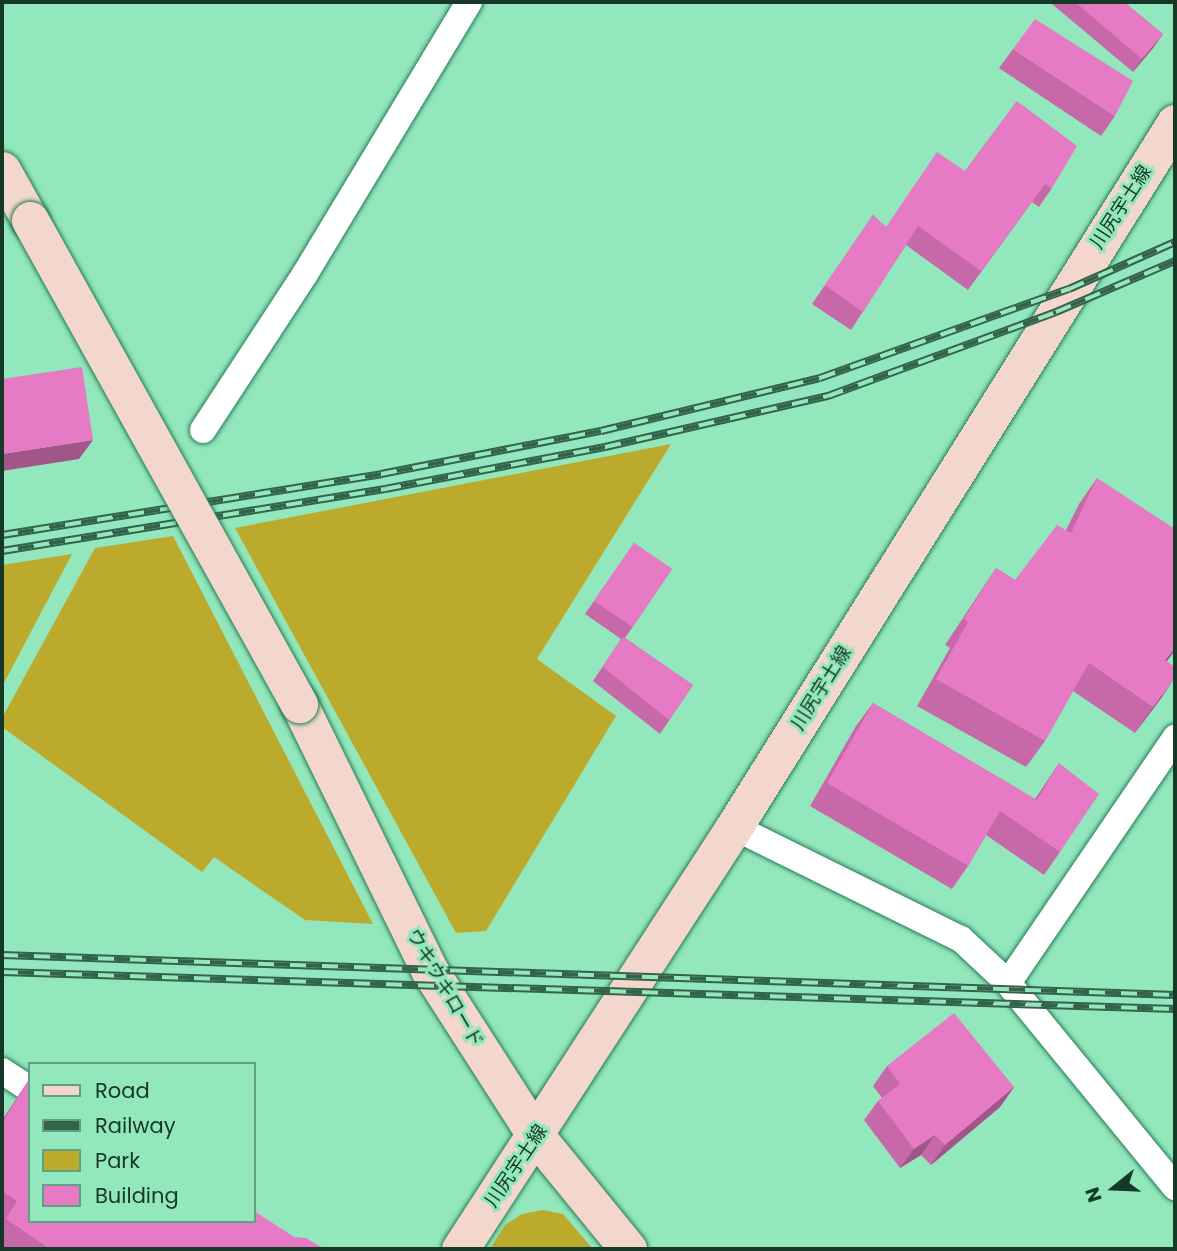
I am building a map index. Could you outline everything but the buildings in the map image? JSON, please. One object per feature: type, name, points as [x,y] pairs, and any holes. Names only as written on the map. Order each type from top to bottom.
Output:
[{"type":"main road","name":"川尻宇土線","points":[[460,1249],[536,1136],[734,827],[1175,123]]},
{"type":"main road","name":"ウキウキロード","points":[[2,170],[299,704],[430,971],[536,1136],[628,1249]]},
{"type":"street","points":[[203,430],[312,262],[469,2]]},
{"type":"street","points":[[1008,983],[1175,738]]},
{"type":"street","points":[[734,827],[961,939],[1008,983],[1175,1187]]},
{"type":"street","points":[[2,1071],[28,1087]]},
{"type":"green space","points":[[671,444],[537,659],[616,716],[486,931],[456,933],[235,528]]},
{"type":"green space","points":[[173,536],[373,924],[305,920],[214,857],[202,872],[2,727],[2,718],[95,548]]},
{"type":"green space","points":[[72,554],[4,683],[2,688],[2,565]]},
{"type":"green space","points":[[543,1210],[563,1214],[593,1249],[490,1249],[505,1225],[522,1214]]},
{"type":"railway","points":[[2,535],[381,474],[601,431],[820,378],[1069,289],[1175,242]]},
{"type":"railway","points":[[2,551],[385,489],[605,447],[828,396],[1056,312],[1175,261]]},
{"type":"railway","points":[[2,955],[1175,995]]},
{"type":"railway","points":[[2,972],[1175,1009]]}]
